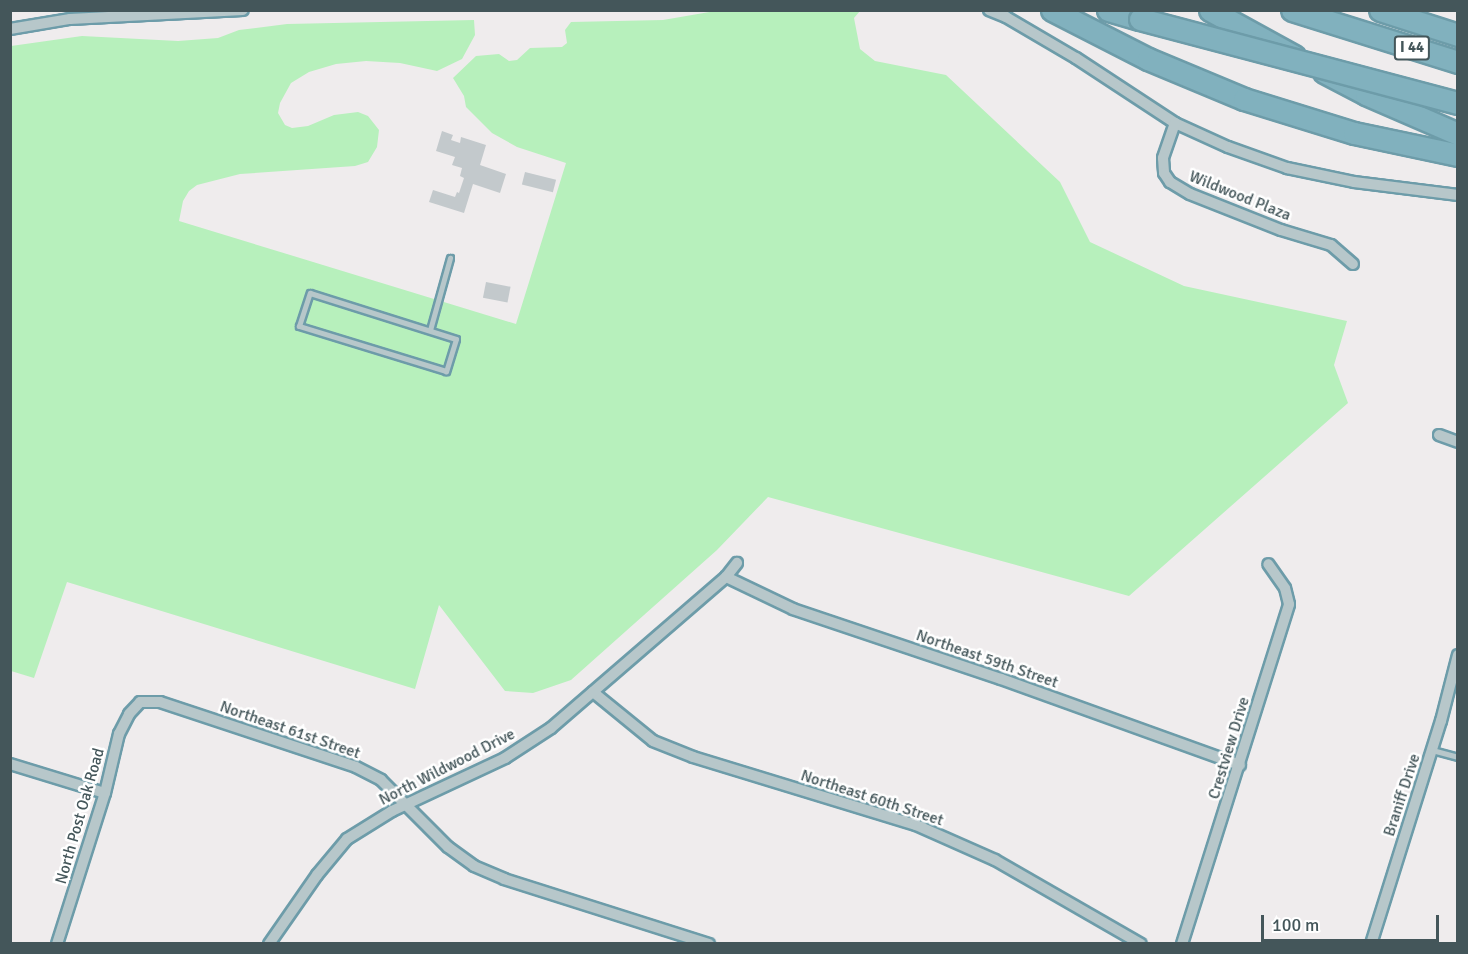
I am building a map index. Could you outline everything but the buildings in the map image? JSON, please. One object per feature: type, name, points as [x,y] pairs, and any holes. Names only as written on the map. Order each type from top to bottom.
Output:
[{"type":"highway","points":[[1052,10],[1148,59],[1244,99],[1354,133],[1458,155]]},
{"type":"highway","points":[[1108,10],[1458,103]]},
{"type":"highway","points":[[1210,10],[1366,94],[1458,134]]},
{"type":"highway","name":"I 44","points":[[1292,10],[1458,62]]},
{"type":"highway","name":"I 44","points":[[1380,10],[1458,35]]},
{"type":"street","points":[[10,29],[70,19],[243,10]]},
{"type":"street","points":[[989,10],[1006,17],[1076,58],[1174,123],[1228,147],[1287,168],[1354,182],[1458,195]]},
{"type":"street","name":"Wildwood Plaza","points":[[1174,123],[1163,158],[1164,173],[1170,182],[1210,202],[1281,230],[1331,245],[1353,264]]},
{"type":"street","points":[[1439,435],[1458,442]]},
{"type":"street","name":"North Wildwood Drive","points":[[269,944],[317,875],[347,839],[407,804],[505,758],[551,728],[726,577],[737,563]]},
{"type":"street","name":"Crestview Drive","points":[[1182,944],[1289,604],[1285,588],[1268,564]]},
{"type":"street","name":"Northeast 59th Street","points":[[726,577],[793,609],[1023,686],[1240,765]]},
{"type":"street","name":"Braniff Drive","points":[[1371,944],[1432,750],[1458,655]]},
{"type":"street","name":"Northeast 60th Street","points":[[592,692],[653,741],[693,757],[916,825],[995,861],[1141,944]]},
{"type":"street","name":"Northeast 61st Street","points":[[140,702],[160,702],[335,759],[381,780],[448,847],[474,866],[504,879],[709,944]]},
{"type":"street","name":"North Post Oak Road","points":[[57,944],[105,793],[119,734],[129,714],[140,702]]},
{"type":"street","points":[[10,765],[105,793]]},
{"type":"lane","points":[[430,330],[450,258]]},
{"type":"lane","points":[[310,293],[430,330],[456,339],[446,370],[300,326],[310,293]]},
{"type":"lane","points":[[1432,750],[1458,757]]},
{"type":"green space","points":[[721,10],[860,11],[854,18],[860,49],[875,61],[946,75],[1060,182],[1090,242],[1184,286],[1347,321],[1334,365],[1348,403],[1129,596],[768,497],[717,550],[571,680],[533,693],[505,691],[439,605],[415,689],[67,582],[34,678],[11,671],[11,46],[82,36],[178,41],[218,38],[239,30],[287,24],[474,20],[475,35],[462,59],[437,71],[400,63],[366,61],[336,64],[309,72],[291,83],[280,103],[278,113],[285,125],[292,128],[308,126],[334,115],[358,112],[368,116],[379,130],[377,147],[368,162],[355,166],[240,174],[197,185],[189,191],[183,201],[179,221],[516,324],[566,163],[517,147],[492,133],[466,107],[464,96],[453,78],[476,56],[499,54],[509,61],[517,60],[530,48],[562,47],[567,43],[565,30],[571,22],[663,20]]}]
